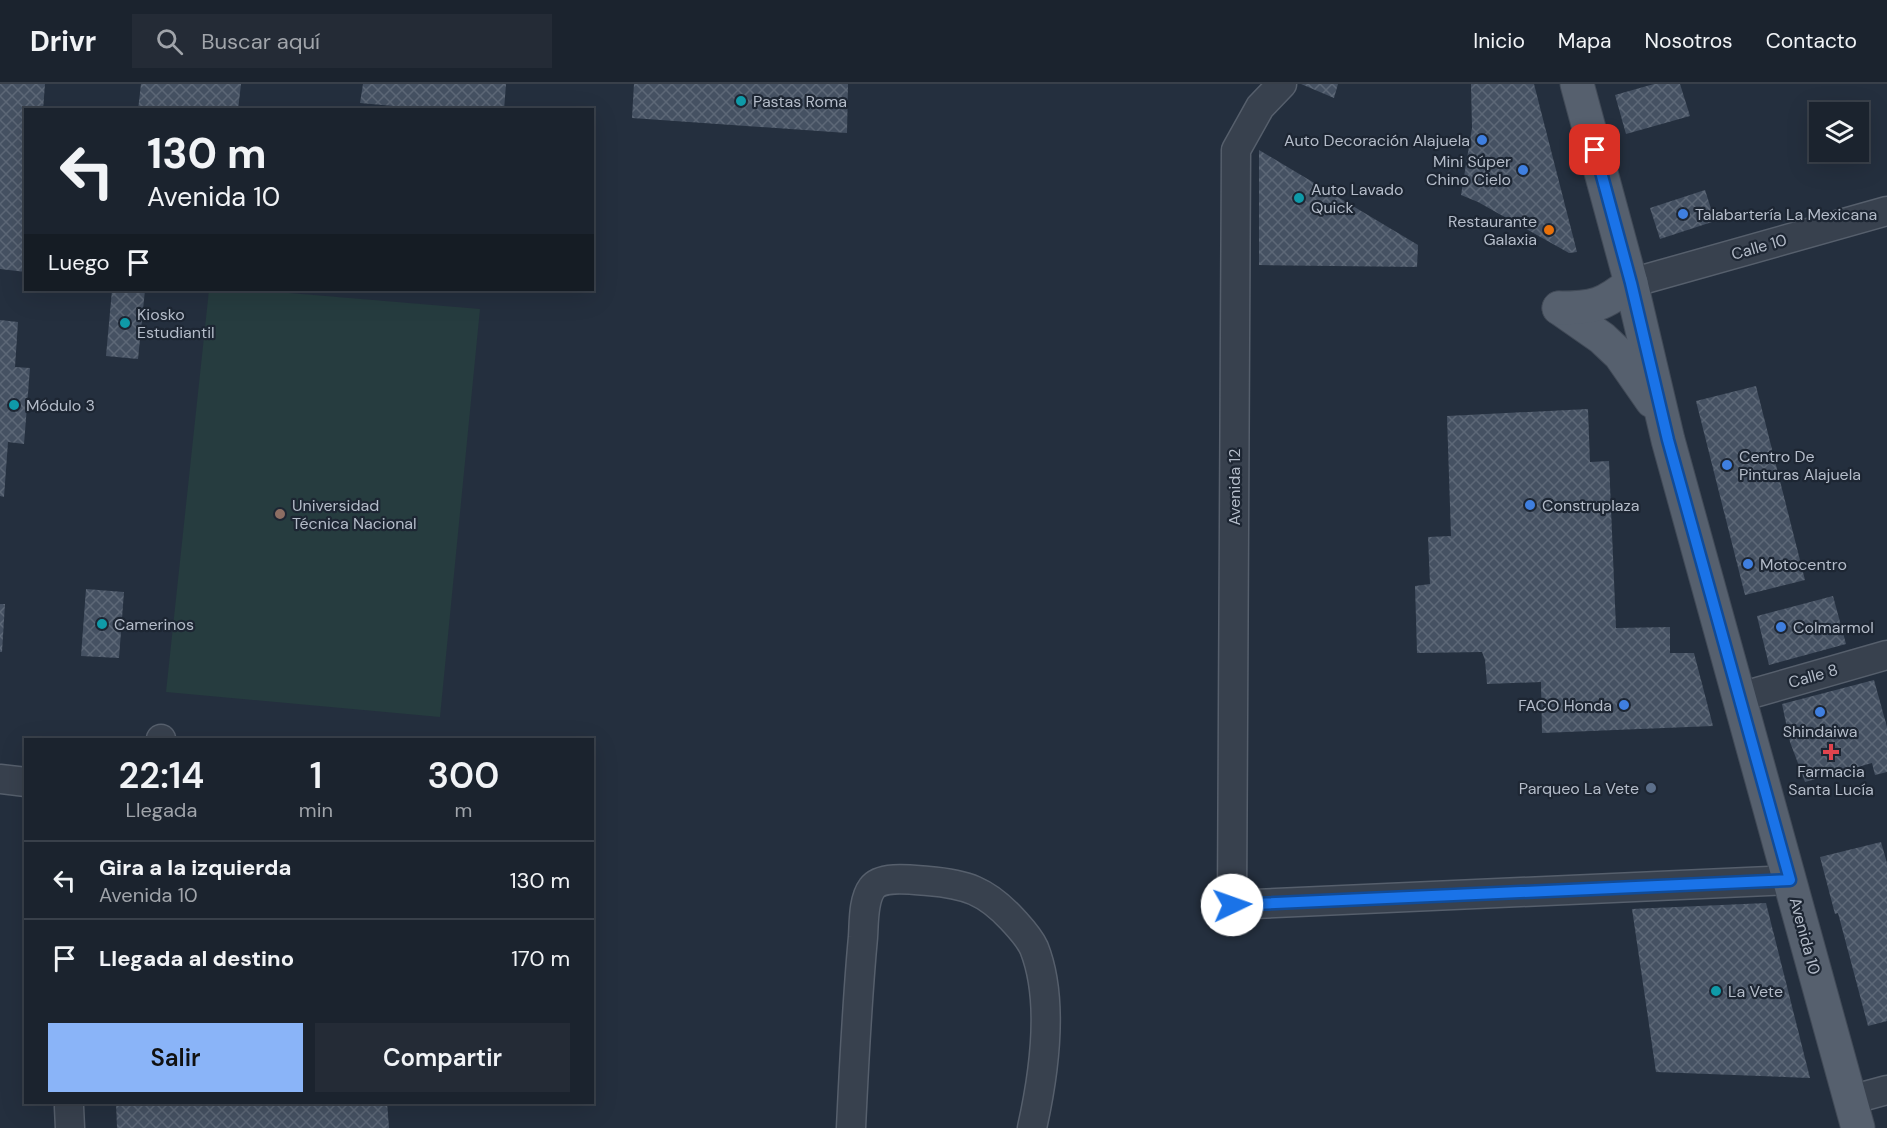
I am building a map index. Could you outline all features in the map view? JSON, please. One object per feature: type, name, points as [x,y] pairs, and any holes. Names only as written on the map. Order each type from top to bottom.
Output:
[{"type":"main road","name":"Avenida 10","points":[[1577,84],[1631,283],[1663,418],[1854,1114]]},
{"type":"main road","points":[[1631,283],[1599,305],[1559,308],[1602,338],[1620,355],[1663,418]]},
{"type":"street","name":"Avenida 12","points":[[1282,84],[1260,107],[1236,150],[1232,905],[1790,880]]},
{"type":"street","name":"Calle 10","points":[[1631,283],[1887,211]]},
{"type":"street","name":"Calle 8","points":[[1740,697],[1887,655]]},
{"type":"street","points":[[0,779],[24,782]]},
{"type":"street","points":[[851,1128],[866,902],[871,888],[880,882],[901,879],[945,882],[985,894],[1016,923],[1034,948],[1043,982],[1046,1033],[1032,1128]]},
{"type":"street","points":[[1854,1114],[1887,1090]]},
{"type":"green space","points":[[209,291],[265,291],[480,309],[440,717],[166,692]]},
{"type":"building","points":[[0,84],[45,84],[43,108],[24,108],[24,272],[0,269]]},
{"type":"building","points":[[141,84],[241,84],[238,108],[138,108]]},
{"type":"building","points":[[363,84],[506,84],[504,108],[416,108],[360,103]]},
{"type":"building","name":"Pastas Roma","points":[[634,84],[848,84],[847,133],[632,118]]},
{"type":"building","points":[[1301,84],[1338,84],[1334,98]]},
{"type":"building","points":[[1471,84],[1534,84],[1577,252],[1569,253],[1478,202],[1461,195],[1472,128]]},
{"type":"building","points":[[1654,84],[1680,84],[1690,116],[1626,134],[1615,95]]},
{"type":"building","name":"Auto Lavado Quick","points":[[1259,150],[1418,245],[1417,267],[1259,265]]},
{"type":"building","name":"Talabartería La Mexicana","points":[[1705,190],[1715,221],[1660,239],[1650,208]]},
{"type":"building","name":"Kiosko Estudiantil","points":[[112,291],[145,291],[138,359],[106,356]]},
{"type":"building","name":"Módulo 3","points":[[0,320],[18,322],[15,367],[30,368],[24,444],[8,442],[4,497],[0,496]]},
{"type":"building","points":[[1756,386],[1805,580],[1745,595],[1696,401]]},
{"type":"building","name":"Construplaza","points":[[1588,409],[1590,462],[1609,461],[1616,628],[1670,627],[1670,653],[1694,653],[1713,726],[1542,733],[1541,682],[1487,684],[1482,652],[1417,653],[1415,586],[1430,584],[1428,537],[1451,536],[1447,416]]},
{"type":"building","name":"Camerinos","points":[[86,589],[124,592],[119,658],[81,656]]},
{"type":"building","points":[[1833,596],[1846,644],[1769,665],[1757,616]]},
{"type":"building","points":[[0,604],[5,604],[2,652],[0,652]]},
{"type":"building","points":[[1874,680],[1887,727],[1887,772],[1875,775],[1872,763],[1805,782],[1790,742],[1782,704]]},
{"type":"building","points":[[1881,842],[1887,863],[1887,1021],[1868,1026],[1838,913],[1835,914],[1820,857]]},
{"type":"building","name":"La Vete","points":[[1766,903],[1810,1078],[1656,1072],[1632,909]]},
{"type":"building","points":[[116,1104],[387,1104],[389,1128],[117,1128]]},
{"type":"place","name":"Pastas Roma","points":[[741,101]]},
{"type":"place","name":"Auto Decoración Alajuela","points":[[1482,140]]},
{"type":"place","name":"Mini Súper Chino Cielo","points":[[1523,170]]},
{"type":"place","name":"Auto Lavado Quick","points":[[1299,198]]},
{"type":"place","name":"Talabartería La Mexicana","points":[[1683,214]]},
{"type":"place","name":"Restaurante Galaxia","points":[[1549,230]]},
{"type":"place","name":"Kiosko Estudiantil","points":[[125,323]]},
{"type":"place","name":"Módulo 3","points":[[14,405]]},
{"type":"place","name":"Centro De Pinturas Alajuela","points":[[1727,465]]},
{"type":"place","name":"Construplaza","points":[[1530,505]]},
{"type":"place","name":"Universidad Técnica Nacional","points":[[280,514]]},
{"type":"place","name":"Motocentro","points":[[1748,564]]},
{"type":"place","name":"Camerinos","points":[[102,624]]},
{"type":"place","name":"Colmarmol","points":[[1781,627]]},
{"type":"place","name":"FACO Honda","points":[[1624,705]]},
{"type":"place","name":"Shindaiwa","points":[[1820,712]]},
{"type":"place","name":"Farmacia Santa Lucía","points":[[1831,752]]},
{"type":"place","name":"Parqueo La Vete","points":[[1651,788]]},
{"type":"place","name":"La Vete","points":[[1716,991]]},
{"type":"route","points":[[1232,905],[1790,880],[1668,440],[1631,283],[1595,150]]}]
